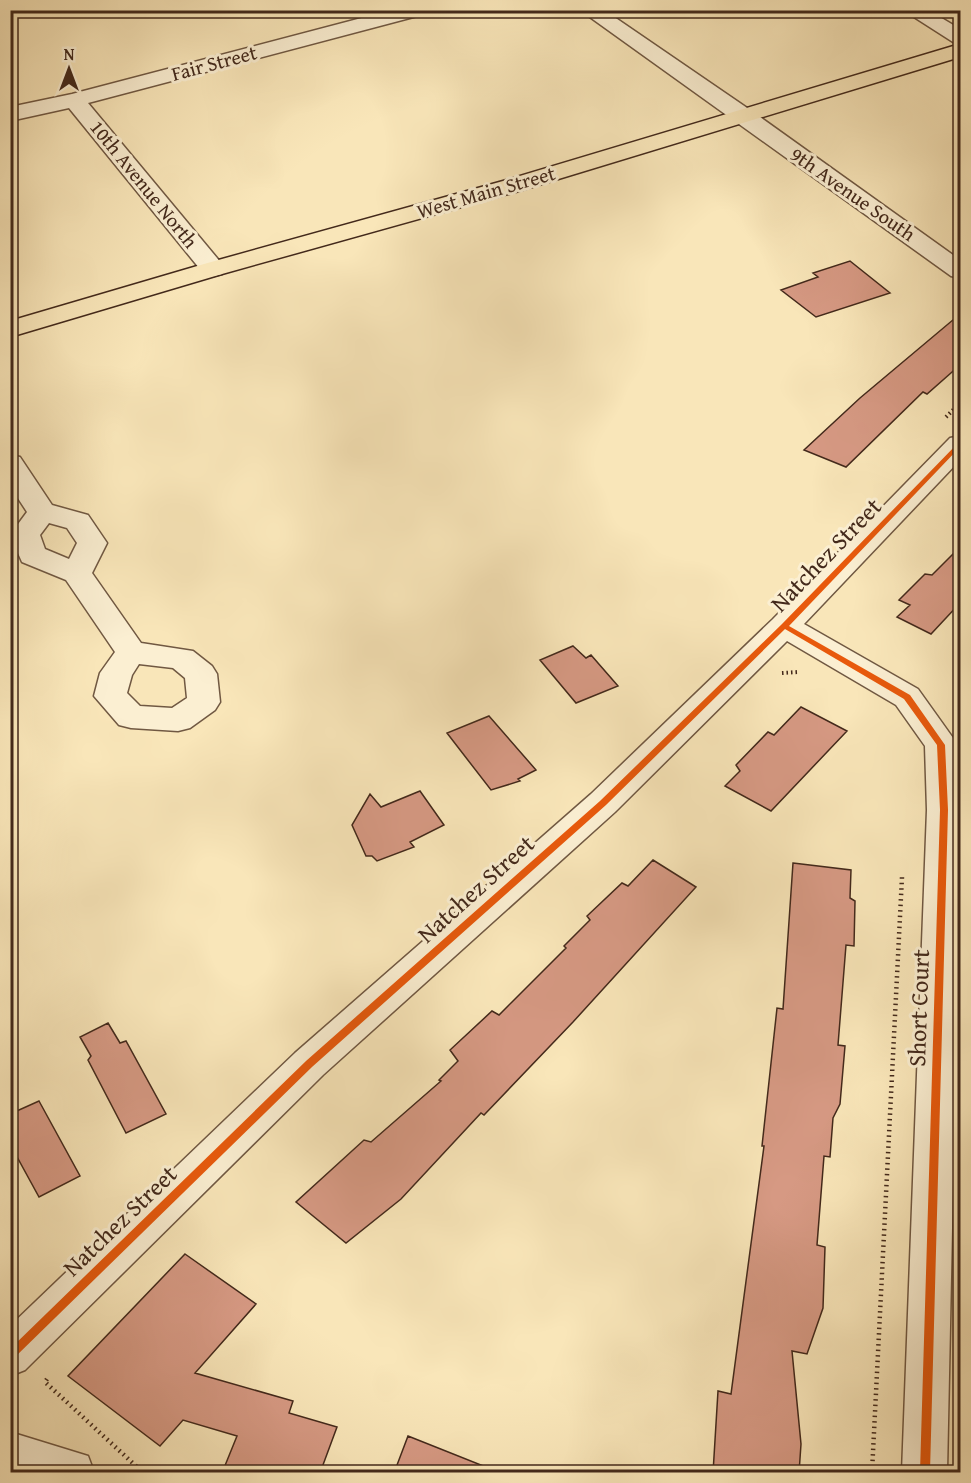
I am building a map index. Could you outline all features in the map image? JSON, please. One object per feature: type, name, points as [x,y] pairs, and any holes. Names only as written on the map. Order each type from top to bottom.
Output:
[{"type":"main road","name":"West Main Street","points":[[10,329],[213,269],[511,186],[960,50]]},
{"type":"street","name":"Fair Street","points":[[10,114],[74,100],[418,10]]},
{"type":"street","name":"9th Avenue South","points":[[590,10],[745,117],[960,271]]},
{"type":"street","points":[[913,10],[960,38]]},
{"type":"street","name":"10th Avenue North","points":[[74,100],[213,269]]},
{"type":"street","name":"Natchez Street","points":[[10,1356],[309,1064],[603,804],[784,626],[960,444]]},
{"type":"street","points":[[10,463],[42,512],[78,521],[92,543],[77,573]]},
{"type":"street","points":[[42,512],[25,535],[33,555],[77,573],[131,652]]},
{"type":"street","name":"Short Court","points":[[784,626],[907,697],[941,745],[944,810],[925,1473]]},
{"type":"street","points":[[10,1454],[72,1473]]},
{"type":"path","points":[[772,674],[806,671]]},
{"type":"path","points":[[872,1473],[903,866]]},
{"type":"path","points":[[53,1373],[45,1382],[137,1467],[152,1473]]},
{"type":"building","points":[[850,261],[890,293],[816,317],[781,290],[818,277],[813,273]]},
{"type":"building","points":[[960,314],[960,365],[927,394],[923,392],[846,467],[804,450],[860,398]]},
{"type":"building","points":[[960,547],[960,603],[931,634],[897,617],[910,605],[899,600],[925,574],[932,575]]},
{"type":"building","points":[[573,646],[586,658],[591,655],[618,686],[576,703],[540,660]]},
{"type":"building","points":[[801,707],[847,731],[771,811],[725,786],[740,771],[736,765],[768,732],[774,735]]},
{"type":"building","points":[[489,716],[536,770],[518,779],[520,781],[491,790],[447,733]]},
{"type":"building","points":[[420,791],[444,825],[410,842],[414,847],[377,861],[372,856],[366,856],[352,825],[370,794],[381,807]]},
{"type":"building","points":[[653,860],[696,887],[573,1022],[484,1115],[481,1113],[401,1199],[346,1243],[296,1202],[364,1140],[371,1142],[441,1081],[439,1080],[458,1061],[450,1050],[492,1011],[499,1015],[566,948],[564,946],[590,920],[587,916],[622,883],[628,886]]},
{"type":"building","points":[[793,863],[851,870],[850,898],[855,901],[854,946],[846,945],[838,1045],[845,1046],[840,1104],[833,1118],[830,1157],[824,1156],[817,1245],[825,1247],[823,1308],[807,1354],[792,1351],[801,1444],[799,1473],[713,1473],[718,1391],[731,1394],[764,1146],[762,1146],[777,1008],[783,1009]]},
{"type":"building","points":[[108,1023],[120,1043],[126,1041],[166,1114],[126,1133],[88,1060],[91,1056],[80,1037]]},
{"type":"building","points":[[39,1101],[80,1176],[39,1197],[10,1144],[10,1114]]},
{"type":"building","points":[[185,1254],[256,1304],[195,1373],[293,1401],[289,1413],[337,1427],[320,1473],[222,1473],[237,1436],[183,1420],[160,1446],[68,1376]]},
{"type":"building","points":[[408,1436],[496,1471],[496,1473],[394,1473]]},
{"type":"cycle path","points":[[10,1356],[309,1064],[603,803],[784,626],[960,444]]},
{"type":"cycle path","points":[[784,626],[907,697],[941,745],[944,810],[925,1472]]}]
